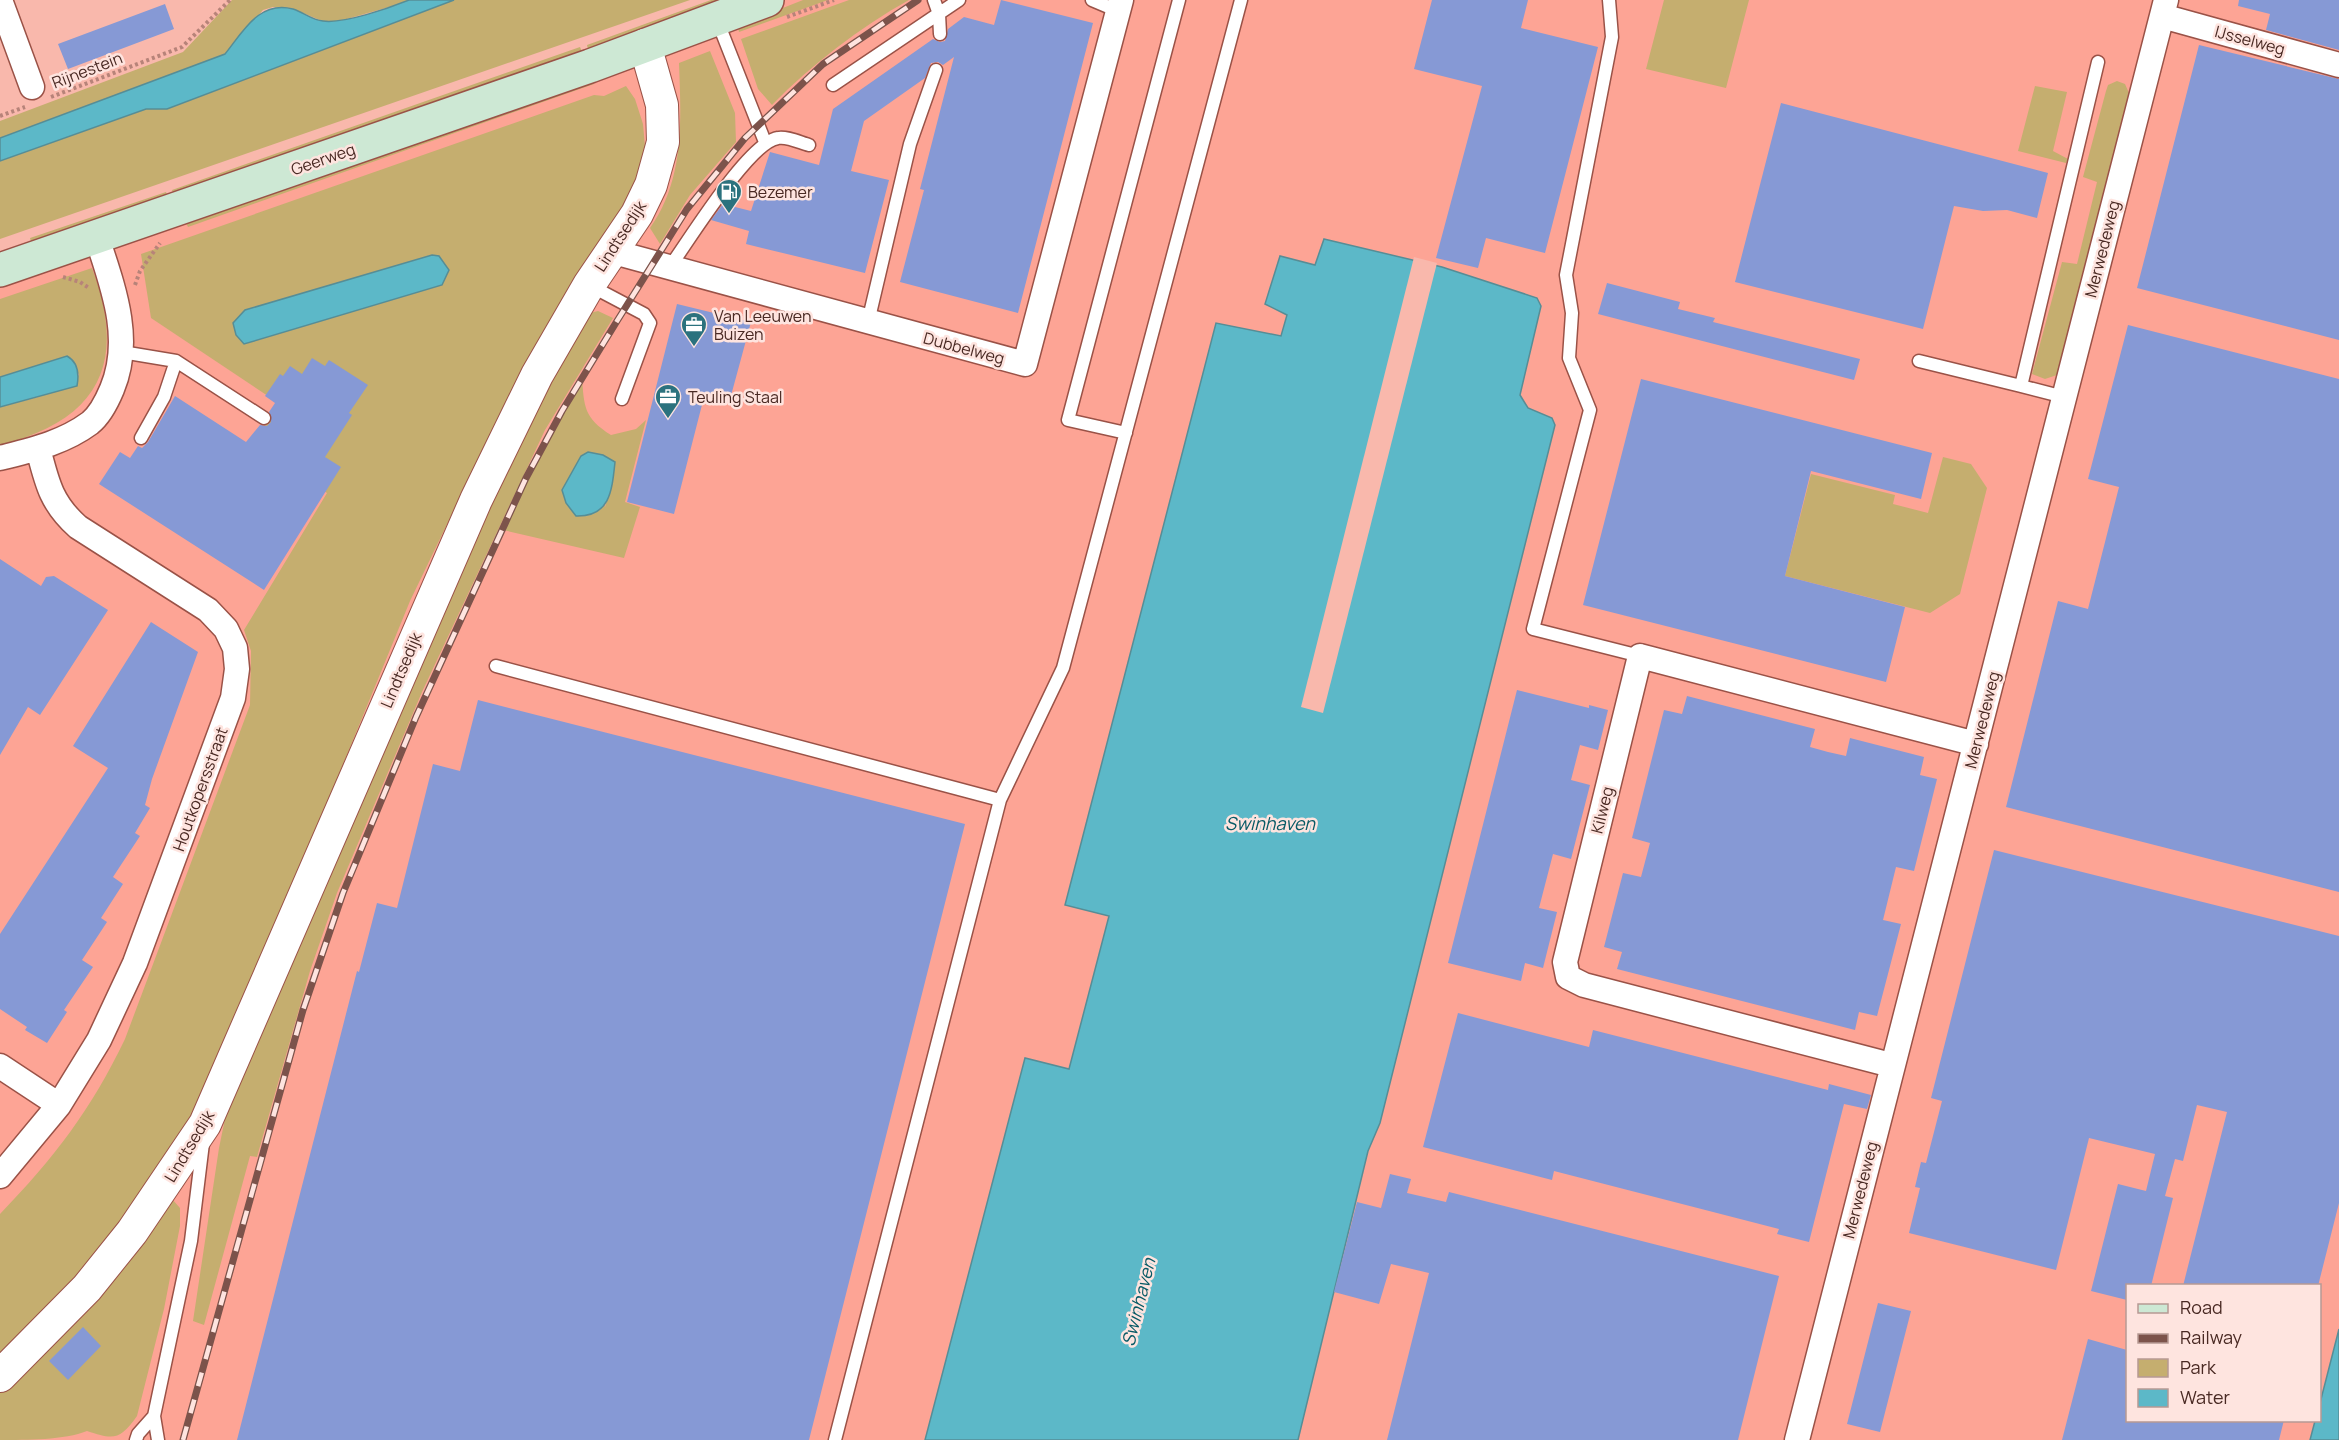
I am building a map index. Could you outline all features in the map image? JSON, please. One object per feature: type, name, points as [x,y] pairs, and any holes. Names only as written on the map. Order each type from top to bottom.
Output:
[{"type":"main road","points":[[645,45],[767,0]]},
{"type":"main road","name":"Geerweg","points":[[0,270],[645,45]]},
{"type":"street","points":[[0,0],[37,96]]},
{"type":"street","name":"IJsselweg","points":[[2164,4],[2339,65]]},
{"type":"street","name":"Merwedeweg","points":[[1797,1440],[2164,4]]},
{"type":"street","name":"Dubbelweg","points":[[610,251],[1025,364],[1119,5]]},
{"type":"street","name":"Lindtsedijk","points":[[0,1376],[87,1288],[132,1232],[205,1124],[476,500],[537,375],[610,251],[637,214],[651,185],[663,142],[662,105],[645,45]]},
{"type":"street","points":[[0,458],[38,448],[71,435],[92,422],[107,402],[119,372],[122,352],[120,316],[97,238]]},
{"type":"street","name":"Houtkopersstraat","points":[[0,1176],[59,1105],[99,1040],[135,963],[233,698],[237,669],[235,648],[226,630],[208,610],[78,527],[61,512],[50,491],[38,448]]},
{"type":"street","points":[[1640,656],[1976,744]]},
{"type":"street","name":"Kilweg","points":[[1640,656],[1565,962],[1568,977],[1584,985],[1891,1065]]},
{"type":"street","points":[[0,1066],[59,1105]]},
{"type":"lane","points":[[934,0],[939,14],[940,34]]},
{"type":"lane","points":[[833,85],[959,0]]},
{"type":"lane","points":[[1092,0],[1119,5]]},
{"type":"lane","points":[[1126,433],[1068,420],[1179,0]]},
{"type":"lane","points":[[835,1440],[999,800],[1063,668],[1241,0]]},
{"type":"lane","points":[[1609,0],[1612,37],[1566,275],[1572,313],[1569,358],[1590,410],[1533,629],[1640,656]]},
{"type":"lane","points":[[717,19],[765,142]]},
{"type":"lane","points":[[2021,386],[2098,62]]},
{"type":"lane","points":[[868,322],[910,144],[936,70]]},
{"type":"lane","points":[[669,268],[734,176],[765,142],[779,137],[809,145]]},
{"type":"lane","points":[[589,285],[644,314],[651,323],[622,399]]},
{"type":"lane","points":[[122,352],[176,361],[264,418]]},
{"type":"lane","points":[[141,438],[164,397],[176,361]]},
{"type":"lane","points":[[1919,361],[2064,397]]},
{"type":"lane","points":[[496,666],[999,800]]},
{"type":"lane","points":[[158,1440],[154,1416],[177,1318],[191,1241],[205,1124]]},
{"type":"lane","points":[[136,1440],[138,1434],[154,1416]]},
{"type":"path","name":"Rijnestein","points":[[0,116],[37,96],[182,47],[230,0]]},
{"type":"path","points":[[133,293],[140,271],[161,241]]},
{"type":"shaded area","points":[[743,0],[2339,0],[2339,1440],[0,1440],[0,263]]},
{"type":"green space","points":[[232,0],[690,0],[0,239],[0,161],[146,109],[167,109],[451,1],[400,4],[336,22],[322,21],[291,8],[273,7],[263,10],[225,54],[0,138],[0,121],[183,52]]},
{"type":"green space","points":[[711,0],[719,0],[721,5],[589,54],[587,45]]},
{"type":"green space","points":[[803,0],[828,0],[739,32],[738,27],[742,24]]},
{"type":"green space","points":[[849,0],[909,0],[872,22],[837,48],[803,75],[772,105],[758,89],[741,39]]},
{"type":"green space","points":[[1664,0],[1749,0],[1726,88],[1646,69]]},
{"type":"green space","points":[[580,47],[583,54],[175,198],[172,190]]},
{"type":"green space","points":[[710,51],[735,113],[736,142],[690,195],[660,244],[650,228],[670,189],[675,169],[680,127],[679,63]]},
{"type":"green space","points":[[592,77],[594,84],[188,227],[184,219]]},
{"type":"green space","points":[[2117,81],[2125,84],[2129,93],[2057,375],[2045,379],[2032,374],[2062,262],[2077,264],[2097,182],[2083,177],[2108,85]]},
{"type":"green space","points":[[626,86],[635,99],[643,124],[646,157],[631,213],[466,485],[410,601],[317,828],[194,1113],[132,1212],[81,1274],[0,1357],[0,1214],[38,1173],[85,1111],[125,1039],[250,705],[251,651],[244,630],[327,493],[310,482],[321,462],[263,424],[277,402],[151,318],[141,254],[594,95],[604,96]],"holes":[[[432,255],[442,285],[244,344],[245,310]]]},
{"type":"green space","points":[[2035,86],[2067,92],[2053,151],[2068,159],[2066,163],[2018,151]]},
{"type":"green space","points":[[166,192],[169,200],[33,248],[30,238]]},
{"type":"green space","points":[[92,268],[102,302],[107,332],[105,359],[97,383],[82,403],[61,420],[34,434],[0,445],[0,407],[38,397],[79,375],[72,359],[67,356],[0,377],[0,299]]},
{"type":"green space","points":[[598,311],[613,318],[545,430],[422,692],[337,893],[310,971],[257,1157],[250,1156],[204,1325],[193,1321],[219,1148],[228,1104],[533,401],[590,313]]},
{"type":"green space","points":[[582,377],[587,411],[602,429],[611,435],[636,429],[646,420],[625,502],[640,507],[624,558],[503,530],[540,447]],"holes":[[[588,452],[613,478],[605,507]]]},
{"type":"green space","points":[[1943,457],[1971,464],[1987,488],[1960,594],[1930,613],[1785,576],[1811,474],[1895,495],[1893,504],[1928,513]]},
{"type":"green space","points":[[172,1199],[180,1208],[180,1226],[164,1309],[137,1416],[126,1430],[116,1436],[104,1436],[87,1431],[57,1438],[0,1440],[0,1386]]},
{"type":"water","points":[[409,0],[454,0],[167,109],[146,109],[0,161],[0,138],[225,54],[253,20],[261,13],[271,9],[281,7],[293,9],[315,19],[332,21],[366,15]]},
{"type":"water","name":"Swinhaven","points":[[1324,239],[1442,267],[1537,298],[1541,306],[1520,395],[1528,408],[1552,418],[1555,425],[1380,1123],[1368,1151],[1298,1440],[925,1440],[1025,1058],[1069,1069],[1109,916],[1065,905],[1216,323],[1281,336],[1287,315],[1265,304],[1280,256],[1315,265]]},
{"type":"water","points":[[432,255],[439,256],[449,270],[442,285],[244,344],[236,335],[233,323],[245,310]]},
{"type":"water","points":[[67,356],[77,369],[77,386],[0,407],[0,377]]},
{"type":"water","points":[[588,452],[603,455],[615,462],[612,483],[607,500],[602,507],[596,512],[576,516],[566,503],[562,490],[581,456]]},
{"type":"water","points":[[2339,1329],[2339,1440],[2310,1440],[2315,1422],[2321,1422],[2321,1399]]},
{"type":"pier","points":[[1414,257],[1437,263],[1323,713],[1301,707]]},
{"type":"building","points":[[1001,0],[1093,23],[1018,313],[900,282],[924,190],[920,189],[954,57],[943,65],[938,62],[931,63],[925,78],[864,121],[851,171],[889,180],[865,273],[746,244],[749,231],[711,220],[723,204],[751,211],[770,152],[819,165],[833,109],[933,39],[940,42],[945,41],[948,29],[964,17],[994,25]]},
{"type":"building","points":[[1432,0],[1528,0],[1521,28],[1598,47],[1545,253],[1486,238],[1478,268],[1436,258],[1482,86],[1414,69]]},
{"type":"building","points":[[2239,0],[2339,0],[2339,50],[2266,30],[2270,14],[2238,6]]},
{"type":"building","points":[[165,4],[174,29],[68,69],[58,44]]},
{"type":"building","points":[[2199,45],[2339,79],[2339,340],[2137,288]]},
{"type":"building","points":[[1781,103],[2048,173],[2037,218],[2007,210],[1983,211],[1954,206],[1923,329],[1735,282]]},
{"type":"building","points":[[1607,283],[1680,302],[1678,309],[1715,318],[1713,322],[1860,359],[1854,380],[1598,314]]},
{"type":"building","points":[[677,304],[751,322],[729,403],[704,397],[674,514],[627,502]]},
{"type":"building","points":[[2128,325],[2339,379],[2339,892],[2006,807],[2058,601],[2088,609],[2119,487],[2088,479]]},
{"type":"building","points":[[312,358],[325,366],[329,360],[368,385],[349,413],[352,415],[325,457],[341,467],[264,590],[99,484],[120,452],[130,458],[138,446],[142,448],[148,442],[175,396],[246,442],[260,425],[267,426],[271,422],[269,412],[275,403],[265,396],[280,374],[283,376],[290,366],[302,374]]},
{"type":"building","points":[[1641,379],[1932,453],[1921,499],[1811,471],[1785,576],[1905,607],[1886,682],[1583,605]]},
{"type":"building","points":[[0,559],[41,586],[46,577],[54,576],[108,610],[40,715],[28,707],[0,755]]},
{"type":"building","points":[[151,622],[198,652],[152,779],[145,805],[150,808],[135,833],[140,836],[113,877],[123,884],[101,918],[107,922],[82,960],[93,967],[64,1010],[67,1012],[47,1043],[25,1030],[27,1027],[0,1009],[0,934],[108,768],[73,746]]},
{"type":"building","points":[[1517,690],[1589,708],[1589,705],[1608,710],[1598,750],[1580,745],[1571,780],[1590,785],[1571,859],[1553,854],[1539,908],[1557,912],[1543,968],[1525,963],[1521,981],[1448,963]]},
{"type":"building","points":[[1687,696],[1815,729],[1810,747],[1828,752],[1846,756],[1850,738],[1924,757],[1920,775],[1937,779],[1914,871],[1896,867],[1883,920],[1901,924],[1877,1016],[1859,1012],[1855,1030],[1617,969],[1622,952],[1604,947],[1623,873],[1641,877],[1650,843],[1632,838],[1664,710],[1682,714]]},
{"type":"building","points":[[478,700],[965,824],[809,1440],[237,1440],[357,971],[359,972],[377,903],[397,908],[433,764],[460,771]]},
{"type":"building","points":[[1994,850],[2339,936],[2339,1203],[2319,1284],[2184,1284],[2227,1112],[2197,1105],[2183,1161],[2175,1159],[2165,1196],[2173,1198],[2152,1284],[2126,1284],[2126,1300],[2091,1291],[2118,1184],[2146,1191],[2155,1154],[2089,1138],[2056,1270],[1909,1233],[1920,1188],[1915,1187],[1921,1162],[1926,1163],[1942,1101],[1931,1098]]},
{"type":"building","points":[[1458,1013],[1589,1047],[1593,1030],[1828,1090],[1829,1084],[1871,1095],[1867,1109],[1844,1104],[1809,1242],[1777,1234],[1779,1229],[1554,1171],[1552,1180],[1423,1147]]},
{"type":"building","points":[[1390,1174],[1411,1179],[1407,1193],[1446,1202],[1449,1192],[1779,1276],[1738,1440],[1387,1440],[1429,1273],[1391,1264],[1379,1304],[1334,1292],[1357,1202],[1381,1208]]},
{"type":"building","points":[[1878,1303],[1911,1311],[1880,1432],[1847,1424]]},
{"type":"building","points":[[83,1327],[101,1346],[68,1380],[49,1361]]},
{"type":"building","points":[[2088,1339],[2126,1350],[2126,1422],[2284,1422],[2279,1440],[2062,1440]]},
{"type":"railway","points":[[183,1440],[303,1010],[343,893],[416,717],[526,478],[562,411],[687,209],[745,138],[823,64],[918,0]]},
{"type":"place","name":"Bezemer","points":[[729,215]]},
{"type":"place","name":"Van Leeuwen Buizen","points":[[694,348]]},
{"type":"place","name":"Teuling Staal","points":[[668,420]]}]
